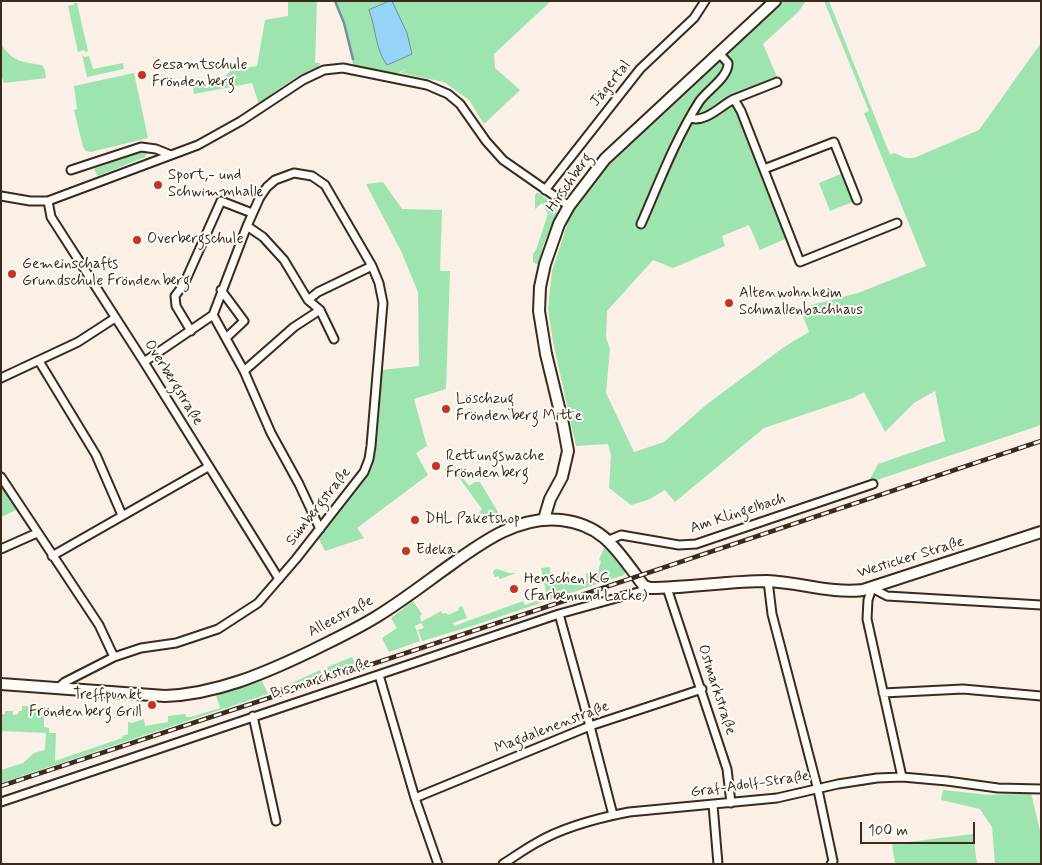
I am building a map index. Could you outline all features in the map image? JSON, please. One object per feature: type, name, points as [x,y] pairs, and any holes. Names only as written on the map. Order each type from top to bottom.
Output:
[{"type":"main road","name":"Hirschberg","points":[[544,519],[550,499],[562,478],[568,451],[542,331],[540,311],[540,287],[553,240],[569,206],[605,159],[773,2]]},
{"type":"main road","name":"Alleestraße","points":[[1,684],[165,696],[190,694],[227,686],[283,664],[354,630],[388,609],[477,546],[511,528],[544,519],[562,520],[579,524],[609,540],[644,586],[650,588]]},
{"type":"main road","name":"Westicker Straße","points":[[650,588],[768,581],[856,591],[872,588],[1041,532]]},
{"type":"street","name":"Jägertal","points":[[545,190],[640,69],[694,18],[704,1]]},
{"type":"street","points":[[641,224],[690,118],[701,99],[726,72],[728,63],[720,52]]},
{"type":"street","points":[[1,196],[30,201],[48,200],[75,191],[198,145],[303,80],[316,74],[334,69],[354,69],[434,87],[448,94],[460,104],[486,141],[503,160],[569,206]]},
{"type":"street","points":[[690,118],[700,120],[705,118],[724,104],[777,82]]},
{"type":"street","points":[[734,99],[764,169],[800,262],[897,223]]},
{"type":"street","points":[[764,169],[834,142],[857,200]]},
{"type":"street","points":[[71,170],[142,146],[171,155]]},
{"type":"street","name":"Sümbergstraße","points":[[58,688],[65,682],[114,657],[141,648],[176,644],[218,628],[258,603],[320,529],[364,472],[370,459],[382,303],[379,284],[372,266],[324,185],[312,176],[294,173],[275,180],[267,187],[252,213],[213,315]]},
{"type":"street","name":"Overbergstraße","points":[[48,200],[51,217],[279,579]]},
{"type":"street","points":[[191,331],[176,306],[175,296],[184,284],[221,201],[252,213]]},
{"type":"street","points":[[247,226],[263,237],[284,260],[308,300],[320,310],[334,339]]},
{"type":"street","points":[[308,300],[318,292],[372,266]]},
{"type":"street","points":[[221,290],[244,321],[226,338]]},
{"type":"street","points":[[244,371],[294,327],[320,310]]},
{"type":"street","points":[[144,362],[213,315],[244,371],[271,432],[299,484],[320,529]]},
{"type":"street","points":[[1,378],[78,342],[116,318]]},
{"type":"street","points":[[39,361],[96,455],[122,516]]},
{"type":"street","points":[[52,556],[208,467]]},
{"type":"street","points":[[1,477],[99,626],[114,657]]},
{"type":"street","name":"Am Klingelbach","points":[[609,540],[621,535],[679,544],[696,544],[873,484]]},
{"type":"street","points":[[1,549],[37,533]]},
{"type":"street","points":[[768,581],[772,614],[818,790],[833,861],[831,864]]},
{"type":"street","name":"Bismarckstraße","points":[[1,802],[559,614],[650,588]]},
{"type":"street","name":"Ostmarkstraße","points":[[667,588],[727,769],[731,803]]},
{"type":"street","points":[[902,777],[867,619],[868,600],[872,588],[887,596],[1041,605]]},
{"type":"street","points":[[559,614],[613,815]]},
{"type":"street","points":[[379,674],[415,798],[438,864]]},
{"type":"street","name":"Magdalenenstraße","points":[[415,798],[590,726],[702,689]]},
{"type":"street","points":[[883,693],[963,689],[1041,696]]},
{"type":"street","points":[[253,716],[276,821]]},
{"type":"street","name":"Graf-Adolf-Straße","points":[[503,864],[537,842],[554,834],[613,815],[777,798],[858,781],[902,777],[998,788],[1041,789]]},
{"type":"street","points":[[713,805],[718,864]]},
{"type":"green space","points":[[288,1],[317,1],[315,63],[320,63],[319,67],[295,78],[259,104],[252,83],[194,94],[193,87],[222,80],[231,70],[257,66],[265,20],[288,16]]},
{"type":"green space","points":[[335,1],[551,1],[494,54],[495,68],[520,90],[484,124],[469,100],[444,82],[400,73],[408,68],[390,77],[354,69],[341,13]]},
{"type":"green space","points":[[782,1],[806,1],[798,12],[763,44],[780,84],[740,101],[794,235],[760,250],[749,225],[722,236],[725,246],[673,268],[653,260],[607,311],[606,338],[610,349],[606,393],[634,452],[664,442],[706,405],[784,347],[809,332],[800,308],[858,293],[926,266],[864,113],[869,111],[824,1],[829,1],[890,155],[894,153],[906,158],[914,158],[979,130],[1041,43],[1041,425],[868,483],[878,464],[945,441],[935,391],[914,403],[885,432],[864,392],[853,398],[764,428],[675,502],[665,490],[648,500],[631,505],[609,488],[611,455],[608,444],[576,446],[553,342],[548,309],[552,271],[573,207],[610,162]]},
{"type":"green space","points":[[74,3],[77,3],[88,51],[85,52],[84,50],[78,52],[68,6],[74,5]]},
{"type":"green space","points":[[1,44],[14,58],[42,65],[46,78],[4,83],[1,75]]},
{"type":"green space","points":[[82,54],[84,57],[89,56],[93,69],[123,63],[124,69],[87,77]]},
{"type":"green space","points":[[134,73],[148,138],[91,152],[86,151],[83,147],[74,110],[77,109],[74,86]]},
{"type":"green space","points":[[143,151],[147,153],[145,157],[98,176],[94,169]]},
{"type":"green space","points":[[843,173],[855,201],[830,211],[819,183]]},
{"type":"green space","points":[[383,182],[402,209],[442,210],[440,271],[450,271],[446,389],[414,399],[427,446],[416,453],[428,475],[357,528],[364,538],[325,551],[318,537],[356,490],[368,471],[371,462],[377,429],[381,370],[419,366],[418,292],[401,251],[366,184]]},
{"type":"green space","points":[[537,192],[554,204],[557,213],[543,246],[539,263],[536,264],[533,262],[533,254],[548,214],[542,203],[535,209],[535,195]]},
{"type":"green space","points":[[452,463],[469,486],[475,482],[480,482],[498,512],[497,514],[478,514],[482,509],[452,468],[446,471],[444,469]]},
{"type":"green space","points":[[1,486],[16,510],[1,517]]},
{"type":"green space","points":[[605,546],[625,572],[624,575],[422,641],[418,630],[424,628],[421,623],[415,626],[420,641],[389,652],[382,638],[397,628],[391,618],[413,601],[422,614],[420,616],[421,622],[441,611],[443,614],[446,613],[448,615],[459,610],[458,608],[462,606],[467,618],[453,623],[454,626],[523,601],[525,605],[547,597],[541,568],[550,567],[553,579],[565,580],[565,571],[569,572],[569,585],[587,580],[586,574],[598,572],[601,561],[599,560]]},
{"type":"green space","points":[[497,569],[516,573],[500,579],[498,576],[495,577],[493,573]]},
{"type":"green space","points":[[352,657],[355,664],[329,673],[327,667]]},
{"type":"green space","points":[[320,670],[322,676],[286,688],[285,686]]},
{"type":"green space","points":[[262,681],[268,694],[1,783],[1,770],[23,763],[34,753],[45,750],[46,733],[1,731],[1,715],[5,714],[5,711],[13,711],[13,715],[22,711],[22,706],[32,706],[32,711],[44,711],[44,727],[49,728],[49,733],[56,733],[55,761],[122,738],[122,736],[128,734],[128,722],[132,723],[144,719],[145,726],[168,722],[168,716],[186,714],[186,717],[191,717],[220,708],[216,695]]},
{"type":"green space","points":[[943,790],[990,795],[1031,793],[1041,835],[1041,864],[995,864],[992,827],[980,809],[941,800]]},
{"type":"green space","points":[[973,834],[977,864],[895,864],[892,844]]},
{"type":"water","points":[[392,1],[407,33],[412,54],[387,65],[380,52],[369,10]]},
{"type":"waterway","points":[[335,1],[344,23],[353,59]]},
{"type":"railway","points":[[1,786],[543,608],[1041,441]]},
{"type":"place","name":"Gesamtschule Fröndenberg","points":[[142,75]]},
{"type":"place","name":"Sport,- und Schwimmhalle","points":[[158,185]]},
{"type":"place","name":"Overbergschule","points":[[137,240]]},
{"type":"place","name":"Gemeinschafts Grundschule Fröndenberg","points":[[12,274]]},
{"type":"place","name":"Altenwohnheim Schmallenbachhaus","points":[[729,303]]},
{"type":"place","name":"Löschzug Fröndenberg Mitte","points":[[446,409]]},
{"type":"place","name":"Rettungswache Fröndenberg","points":[[436,466]]},
{"type":"place","name":"DHL Paketshop","points":[[415,520]]},
{"type":"place","name":"Edeka","points":[[406,551]]},
{"type":"place","name":"Henschen KG (Farben und Lacke)","points":[[514,589]]},
{"type":"place","name":"Treffpunkt Fröndenberg Grill","points":[[152,705]]}]
